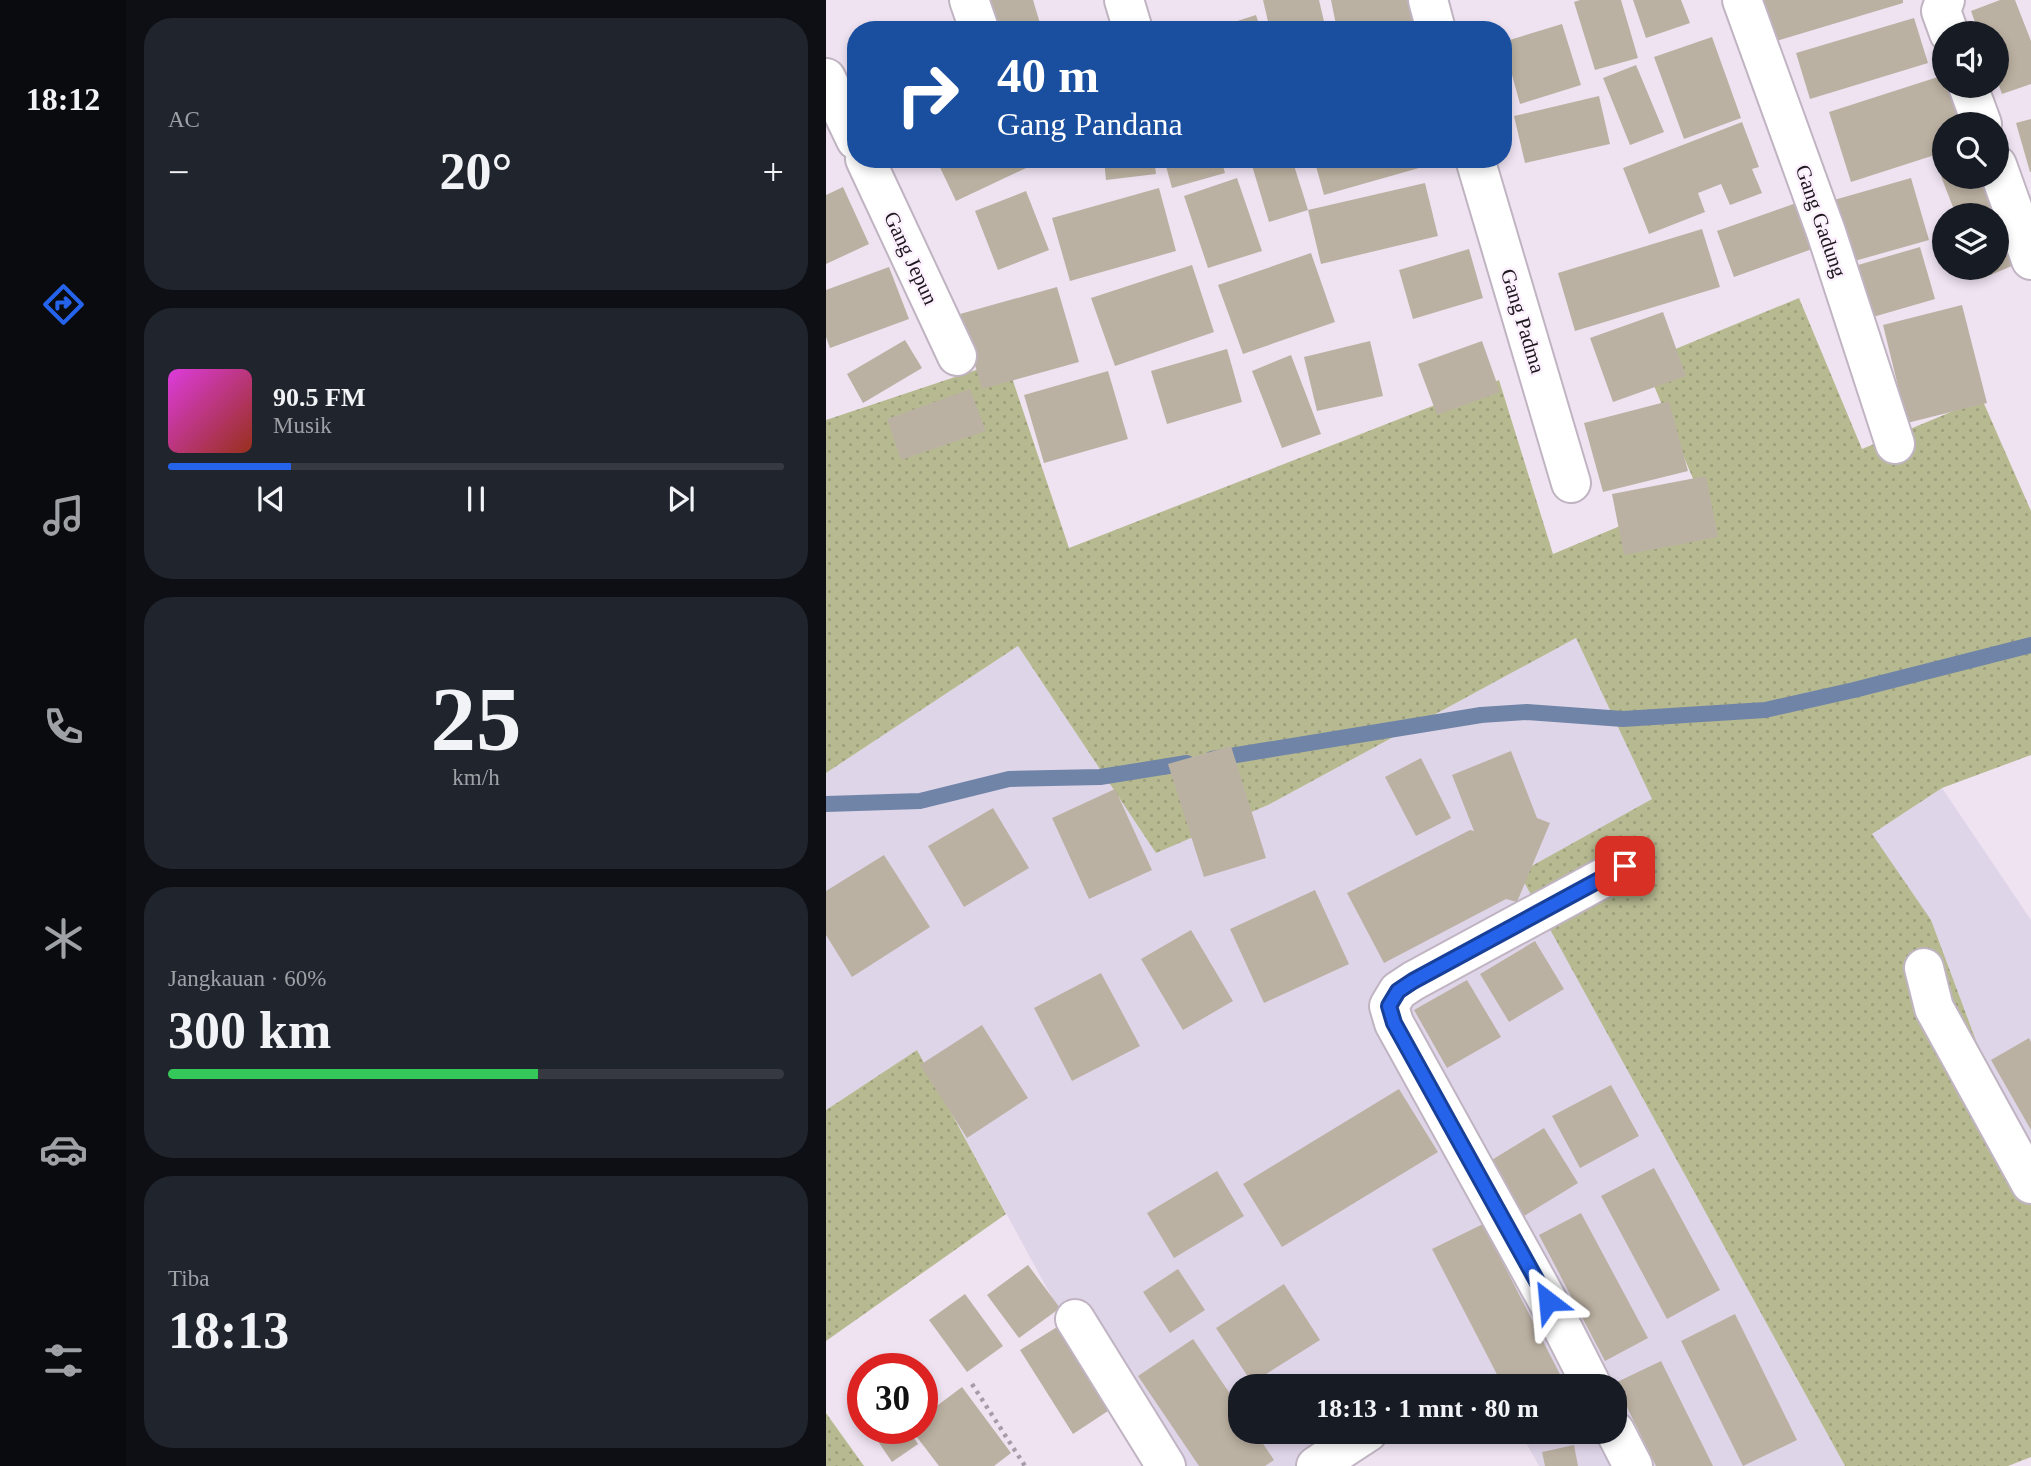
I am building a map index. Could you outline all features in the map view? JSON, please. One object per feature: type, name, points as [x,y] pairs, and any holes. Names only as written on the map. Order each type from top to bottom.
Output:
[{"type":"street","points":[[969,0],[976,21]]},
{"type":"street","points":[[1124,0],[1130,21]]},
{"type":"street","points":[[1428,0],[1434,21]]},
{"type":"street","name":"Gang Gadung","points":[[1742,0],[1826,232],[1895,444]]},
{"type":"street","points":[[1945,0],[1941,11],[1945,21]]},
{"type":"street","points":[[826,78],[847,121]]},
{"type":"street","name":"Gang Jepun","points":[[869,168],[957,356]]},
{"type":"street","name":"Gang Padma","points":[[1478,168],[1571,482]]},
{"type":"street","points":[[2006,189],[2031,260]]},
{"type":"street","points":[[1586,1374],[1394,1023],[1389,1006],[1398,991],[1413,981],[1625,866]]},
{"type":"street","points":[[1924,968],[1934,1008],[2031,1184]]},
{"type":"street","points":[[1075,1319],[1166,1466]]},
{"type":"street","points":[[1316,1466],[1350,1444]]},
{"type":"street","points":[[1622,1444],[1633,1466]]},
{"type":"path","points":[[972,1384],[1025,1466]]},
{"type":"shaded area","points":[[1576,638],[1653,799],[1520,873],[1845,1466],[1539,1466],[1527,1444],[1627,1444],[1627,1374],[1228,1374],[1228,1444],[1376,1444],[1337,1466],[1144,1466],[917,1050],[826,1110],[826,773],[1018,646],[1156,852],[1268,805]]},
{"type":"shaded area","points":[[1942,788],[2031,920],[2031,1188],[1872,834]]},
{"type":"green space","points":[[1799,298],[1862,449],[1982,399],[2031,511],[2031,755],[1942,788],[1872,834],[1931,920],[2031,1188],[2031,1457],[2008,1466],[1845,1466],[1519,873],[1652,799],[1576,638],[1268,805],[1156,853],[1018,646],[826,773],[826,420],[1006,360],[1069,548],[1499,380],[1553,554],[1699,493],[1644,362]]},
{"type":"green space","points":[[917,1050],[1006,1214],[826,1341],[826,1110]]},
{"type":"green space","points":[[826,1413],[864,1466],[826,1466]]},
{"type":"building","points":[[985,0],[1033,0],[1039,21],[991,21]]},
{"type":"building","points":[[1263,0],[1319,0],[1324,21],[1268,21]]},
{"type":"building","points":[[1331,0],[1421,0],[1425,21],[1335,21]]},
{"type":"building","points":[[1621,0],[1638,58],[1595,70],[1574,2]]},
{"type":"building","points":[[1633,0],[1681,0],[1690,23],[1646,38]]},
{"type":"building","points":[[1760,0],[1903,0],[1903,3],[1773,42]]},
{"type":"building","points":[[2000,0],[2015,0],[2031,41],[2031,84],[2009,92],[2009,21],[1975,21],[1971,11]]},
{"type":"building","points":[[1256,15],[1258,21],[1237,21]]},
{"type":"building","points":[[1914,18],[1928,63],[1810,99],[1796,53]]},
{"type":"building","points":[[1562,24],[1581,85],[1520,104],[1512,75],[1512,39]]},
{"type":"building","points":[[1712,37],[1741,118],[1684,139],[1654,57]]},
{"type":"building","points":[[1636,65],[1664,132],[1630,145],[1603,78]]},
{"type":"building","points":[[1932,79],[1932,98],[1952,98],[1956,112],[1932,112],[1932,156],[1851,182],[1829,112]]},
{"type":"building","points":[[1599,96],[1610,144],[1525,163],[1514,116]]},
{"type":"building","points":[[2031,119],[2031,172],[2030,172],[2016,123]]},
{"type":"building","points":[[1742,122],[1759,167],[1752,169],[1762,193],[1730,205],[1721,184],[1698,193],[1705,212],[1649,234],[1623,168]]},
{"type":"building","points":[[940,168],[1026,168],[956,201]]},
{"type":"building","points":[[1105,168],[1155,168],[1156,174],[1106,180]]},
{"type":"building","points":[[1166,168],[1224,168],[1225,173],[1172,188]]},
{"type":"building","points":[[1253,168],[1295,168],[1308,210],[1269,222]]},
{"type":"building","points":[[1316,168],[1419,168],[1324,195]]},
{"type":"building","points":[[1237,178],[1262,251],[1208,268],[1184,196]]},
{"type":"building","points":[[1911,178],[1929,240],[1851,262],[1834,200]]},
{"type":"building","points":[[1425,183],[1438,236],[1321,264],[1308,210]]},
{"type":"building","points":[[843,187],[869,244],[826,264],[826,195]]},
{"type":"building","points":[[1159,188],[1176,251],[1070,281],[1052,218]]},
{"type":"building","points":[[1946,189],[1990,189],[1995,203],[1951,203]]},
{"type":"building","points":[[1026,191],[1049,250],[998,270],[975,211]]},
{"type":"building","points":[[1799,202],[1815,248],[1734,277],[1717,231]]},
{"type":"building","points":[[1702,229],[1720,287],[1575,331],[1558,273]]},
{"type":"building","points":[[2009,238],[2019,263],[2009,267]]},
{"type":"building","points":[[1920,247],[1935,299],[1873,317],[1858,265]]},
{"type":"building","points":[[1469,249],[1483,298],[1413,319],[1399,270]]},
{"type":"building","points":[[1311,253],[1335,322],[1243,354],[1218,285]]},
{"type":"building","points":[[1192,265],[1214,332],[1115,366],[1091,298]]},
{"type":"building","points":[[889,267],[909,319],[830,348],[826,337],[826,290]]},
{"type":"building","points":[[1057,287],[1079,362],[982,389],[960,314]]},
{"type":"building","points":[[1962,305],[1987,403],[1907,423],[1883,325]]},
{"type":"building","points":[[1663,312],[1686,376],[1613,402],[1590,338]]},
{"type":"building","points":[[905,340],[922,368],[863,403],[847,374]]},
{"type":"building","points":[[1370,341],[1383,396],[1317,411],[1304,357]]},
{"type":"building","points":[[1482,341],[1500,392],[1437,415],[1418,364]]},
{"type":"building","points":[[1227,349],[1242,402],[1167,424],[1151,371]]},
{"type":"building","points":[[1291,355],[1321,434],[1282,448],[1252,371]]},
{"type":"building","points":[[1108,371],[1128,439],[1044,463],[1024,395]]},
{"type":"building","points":[[970,389],[986,431],[901,460],[887,419]]},
{"type":"building","points":[[1669,401],[1688,471],[1603,492],[1584,423]]},
{"type":"building","points":[[1706,476],[1718,537],[1624,555],[1612,494]]},
{"type":"building","points":[[1231,746],[1266,858],[1204,877],[1168,764]]},
{"type":"building","points":[[1511,751],[1537,818],[1550,823],[1517,902],[1506,899],[1384,963],[1347,893],[1470,830],[1474,831],[1452,775]]},
{"type":"building","points":[[1421,758],[1451,818],[1416,836],[1385,777]]},
{"type":"building","points":[[1115,789],[1152,870],[1089,899],[1052,818]]},
{"type":"building","points":[[993,808],[1029,868],[964,907],[928,846]]},
{"type":"building","points":[[884,855],[930,927],[852,977],[826,935],[826,891]]},
{"type":"building","points":[[1315,890],[1349,964],[1264,1003],[1230,929]]},
{"type":"building","points":[[1191,930],[1233,1001],[1183,1030],[1141,959]]},
{"type":"building","points":[[1535,941],[1564,989],[1509,1022],[1480,974]]},
{"type":"building","points":[[1101,973],[1140,1046],[1072,1081],[1034,1008]]},
{"type":"building","points":[[1467,980],[1501,1037],[1447,1068],[1414,1010]]},
{"type":"building","points":[[982,1025],[1028,1098],[967,1138],[920,1065]]},
{"type":"building","points":[[2029,1038],[2031,1042],[2031,1130],[1991,1060]]},
{"type":"building","points":[[1611,1085],[1639,1136],[1580,1168],[1552,1116]]},
{"type":"building","points":[[1399,1089],[1438,1152],[1282,1247],[1243,1184]]},
{"type":"building","points":[[1544,1128],[1578,1183],[1516,1221],[1482,1166]]},
{"type":"building","points":[[1654,1168],[1720,1290],[1667,1319],[1601,1196]]},
{"type":"building","points":[[1217,1171],[1244,1216],[1174,1258],[1147,1213]]},
{"type":"building","points":[[1581,1213],[1648,1338],[1605,1361],[1539,1235]]},
{"type":"building","points":[[1483,1224],[1560,1374],[1497,1374],[1432,1249]]},
{"type":"building","points":[[1028,1265],[1060,1308],[1019,1338],[987,1295]]},
{"type":"building","points":[[1178,1269],[1205,1310],[1170,1333],[1143,1292]]},
{"type":"building","points":[[1284,1284],[1320,1340],[1266,1374],[1246,1374],[1216,1328]]},
{"type":"building","points":[[965,1294],[1003,1346],[967,1372],[929,1320]]},
{"type":"building","points":[[1735,1314],[1797,1440],[1743,1466],[1681,1341]]},
{"type":"building","points":[[1057,1327],[1111,1409],[1073,1434],[1020,1350]]},
{"type":"building","points":[[1193,1339],[1228,1391],[1228,1444],[1263,1444],[1274,1460],[1265,1466],[1199,1466],[1138,1376]]},
{"type":"building","points":[[1661,1361],[1713,1466],[1656,1466],[1627,1407],[1627,1377]]},
{"type":"building","points":[[962,1387],[1011,1453],[994,1466],[939,1466],[922,1444],[938,1444],[938,1405]]},
{"type":"building","points":[[880,1444],[918,1444],[892,1462]]},
{"type":"building","points":[[1574,1445],[1578,1466],[1545,1466],[1542,1452]]},
{"type":"waterway","points":[[1212,759],[1481,715],[1527,712],[1623,719],[1765,710],[2031,645]]},
{"type":"waterway","points":[[826,804],[920,801],[1009,779],[1100,777],[1187,763]]},
{"type":"route","points":[[1548,1301],[1394,1023],[1389,1006],[1398,991],[1413,981],[1625,866]]}]
